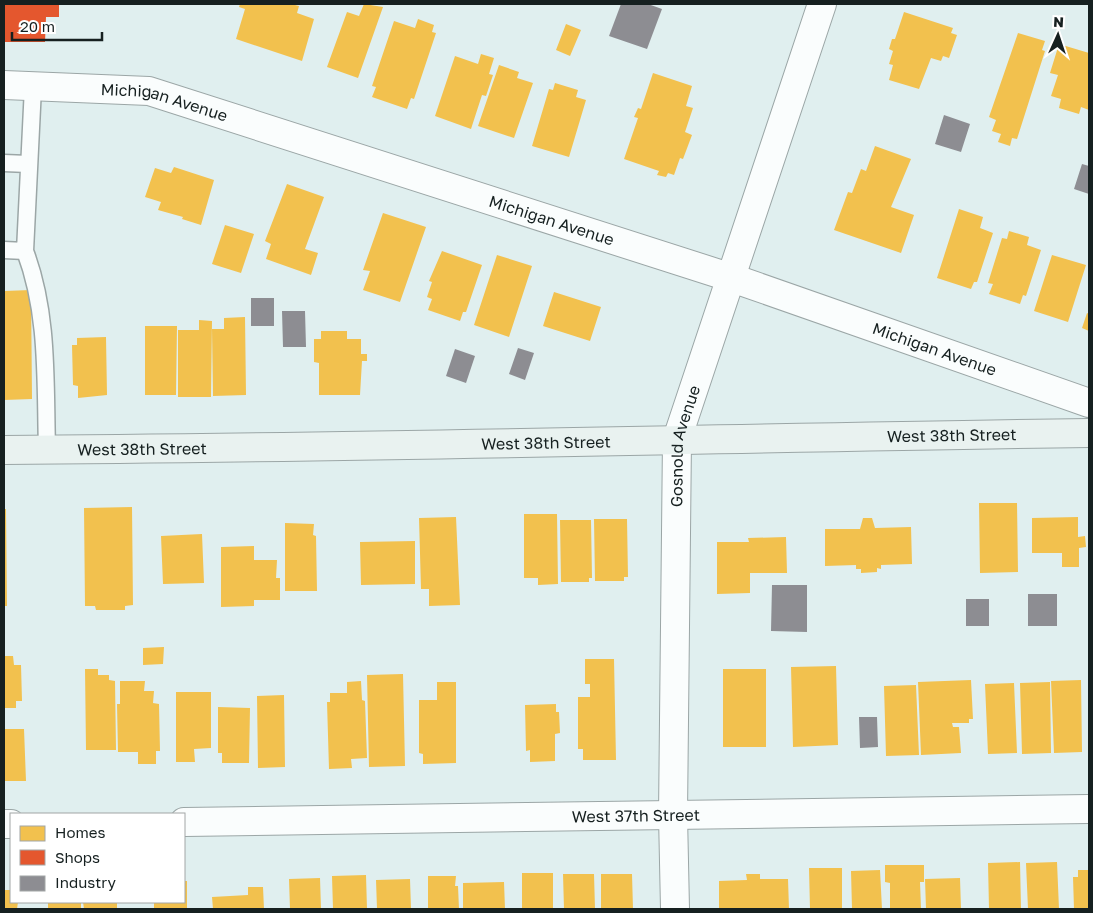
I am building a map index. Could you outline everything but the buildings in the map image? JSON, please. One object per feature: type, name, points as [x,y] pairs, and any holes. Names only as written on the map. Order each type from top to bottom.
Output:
[{"type":"main road","name":"West 38th Street","points":[[4,450],[311,447],[677,438],[1089,433]]},
{"type":"street","name":"Gosnold Avenue","points":[[675,909],[673,815],[677,438],[822,4]]},
{"type":"street","name":"Michigan Avenue","points":[[4,85],[149,91],[732,278],[1089,403]]},
{"type":"street","name":"West 37th Street","points":[[185,822],[1089,809]]},
{"type":"lane","points":[[33,87],[25,251],[35,277],[43,319],[47,450]]},
{"type":"lane","points":[[4,163],[28,164]]},
{"type":"lane","points":[[4,250],[25,251]]}]
